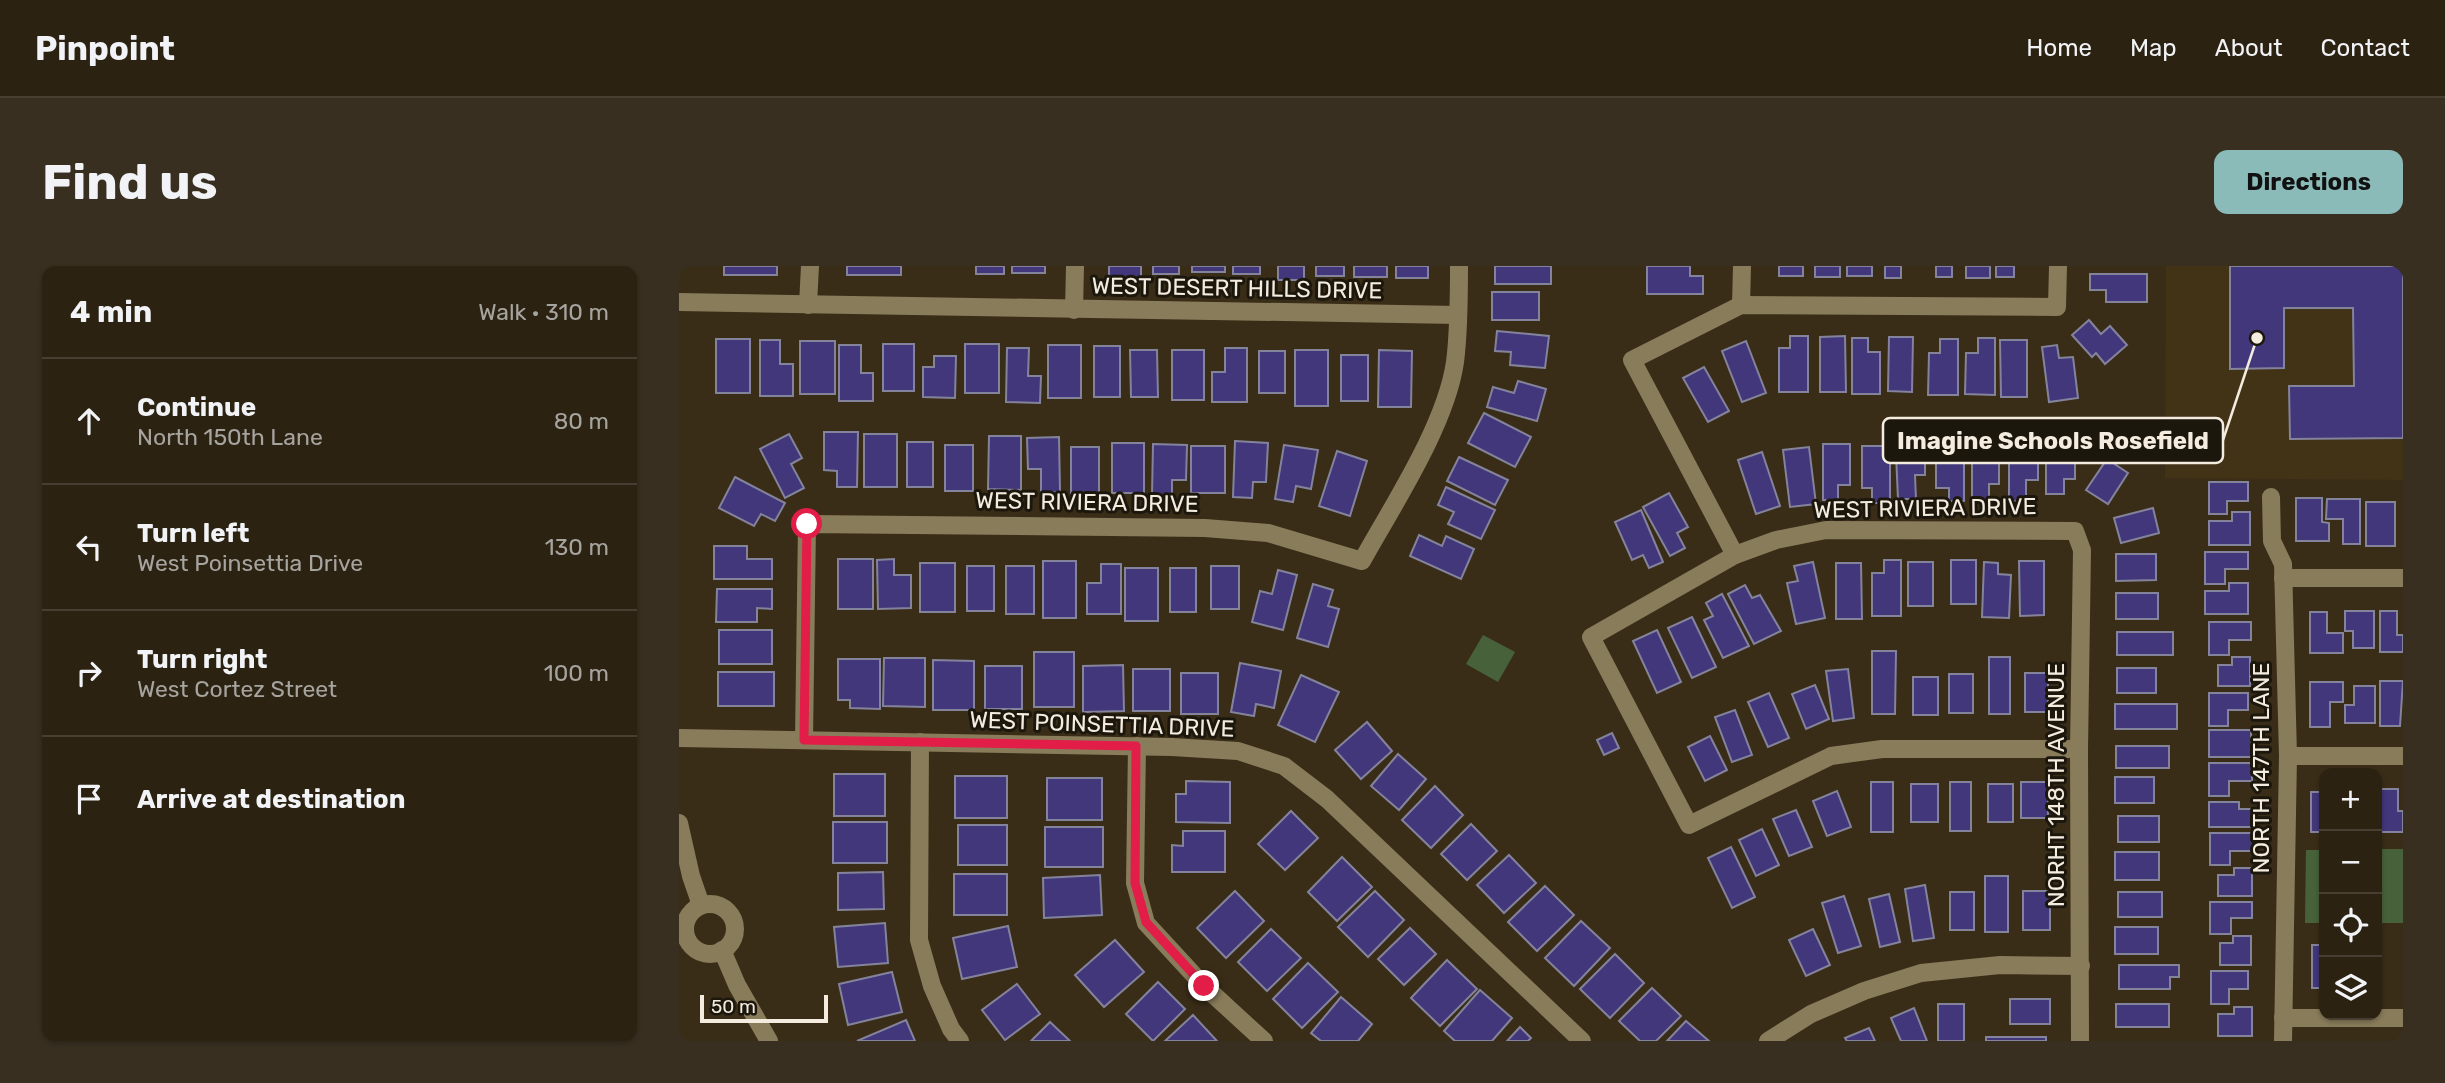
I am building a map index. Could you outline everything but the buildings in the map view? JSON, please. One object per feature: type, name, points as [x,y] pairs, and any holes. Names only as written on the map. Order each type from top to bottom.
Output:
[{"type":"street","points":[[809,304],[810,266]]},
{"type":"street","points":[[1075,310],[1076,266]]},
{"type":"street","points":[[1458,315],[1459,266]]},
{"type":"street","points":[[1741,304],[1742,266]]},
{"type":"street","points":[[1735,555],[1632,360],[1741,304],[2057,307],[2058,266]]},
{"type":"street","name":"WEST DESERT HILLS DRIVE","points":[[679,302],[1458,315]]},
{"type":"street","name":"WEST RIVIERA DRIVE","points":[[804,740],[807,524],[1205,528],[1268,533],[1362,561],[1427,441],[1446,394],[1455,364],[1458,315]]},
{"type":"street","name":"NORTH 147TH LANE","points":[[2271,497],[2272,541],[2283,564],[2288,756],[2283,1041]]},
{"type":"street","name":"WEST RIVIERA DRIVE","points":[[2075,531],[1826,530],[1776,540],[1735,555],[1591,637],[1689,825],[1831,757],[1882,749],[2079,749]]},
{"type":"street","name":"NORHT 148TH AVENUE","points":[[2075,531],[2082,550],[2079,749],[2080,1041]]},
{"type":"street","points":[[2283,578],[2403,578]]},
{"type":"street","name":"WEST POINSETTIA DRIVE","points":[[679,738],[1136,746],[1238,751],[1284,766],[1327,799],[1582,1041]]},
{"type":"street","points":[[920,742],[919,940],[932,986],[951,1029],[960,1041]]},
{"type":"street","points":[[1136,746],[1135,883],[1146,922],[1204,986],[1264,1041]]},
{"type":"street","points":[[2288,756],[2403,756]]},
{"type":"street","points":[[679,823],[691,876],[701,905]]},
{"type":"street","points":[[701,905],[717,905],[730,914],[735,930],[729,945],[722,950],[707,953],[683,941],[688,916],[701,905]]},
{"type":"street","points":[[722,950],[737,985],[769,1041]]},
{"type":"street","points":[[1768,1041],[1811,1014],[1864,991],[1921,973],[2000,965],[2081,966]]},
{"type":"street","points":[[2283,1017],[2403,1018]]},
{"type":"shaded area","points":[[2166,266],[2403,266],[2403,480],[2165,478]]},
{"type":"green space","points":[[1483,635],[1515,652],[1498,682],[1466,664]]},
{"type":"green space","points":[[2382,849],[2403,849],[2403,923],[2382,923]]},
{"type":"green space","points":[[2306,850],[2319,850],[2319,923],[2305,923]]},
{"type":"place","name":"Imagine Schools Rosefield","points":[[2257,338]]},
{"type":"route","points":[[807,524],[804,740],[1136,746],[1135,883],[1146,922],[1204,986]]}]
